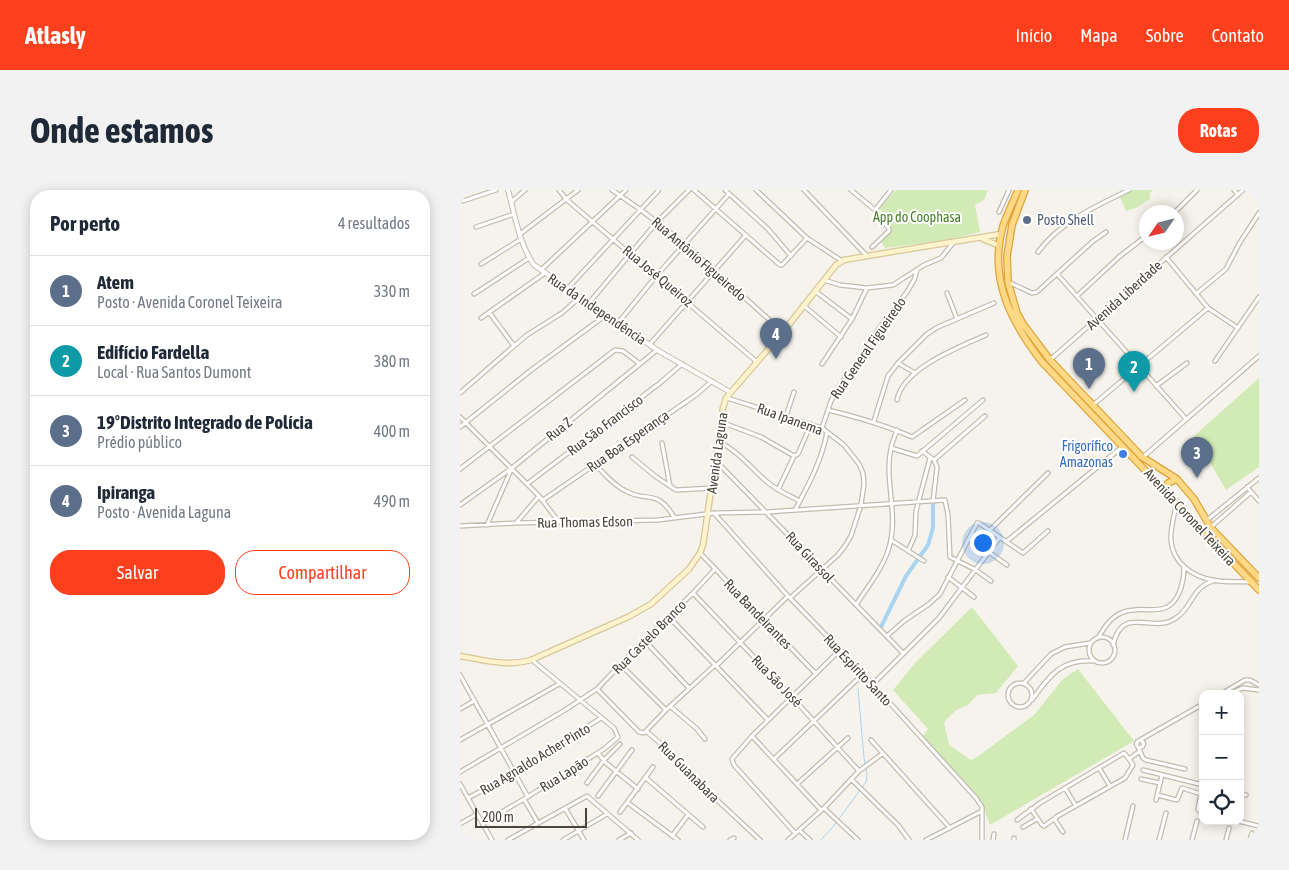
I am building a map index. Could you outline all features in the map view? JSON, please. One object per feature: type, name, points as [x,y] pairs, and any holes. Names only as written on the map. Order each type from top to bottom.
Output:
[{"type":"highway","name":"Avenida Coronel Teixeira","points":[[1018,190],[1001,234],[999,266],[1001,283],[1012,317],[1021,334],[1042,362],[1259,590]]},
{"type":"highway","name":"Avenida Coronel Teixeira","points":[[1025,190],[1012,225],[1007,256],[1008,282],[1017,313],[1050,360],[1142,457],[1177,479],[1194,500],[1211,528],[1259,578]]},
{"type":"highway","points":[[1166,491],[1168,483],[1177,479]]},
{"type":"main road","points":[[842,261],[1001,234]]},
{"type":"main road","points":[[982,238],[1000,246]]},
{"type":"main road","name":"Avenida Laguna","points":[[460,656],[502,664],[521,663],[531,660],[642,610],[672,585],[700,553],[712,514],[718,440],[726,398],[783,332],[823,280],[842,261]]},
{"type":"street","points":[[463,202],[496,190]]},
{"type":"street","name":"Rua da Independência","points":[[508,190],[529,258],[543,272],[657,350],[730,392]]},
{"type":"street","points":[[511,202],[525,190]]},
{"type":"street","name":"Rua José Queiroz","points":[[559,190],[567,200],[757,362]]},
{"type":"street","points":[[481,264],[521,236],[578,190]]},
{"type":"street","name":"Rua Antônio Figueiredo","points":[[612,190],[684,244],[783,332]]},
{"type":"street","points":[[481,318],[543,272],[626,190]]},
{"type":"street","points":[[589,303],[657,222],[689,190]]},
{"type":"street","points":[[694,190],[780,265],[807,238]]},
{"type":"street","points":[[725,190],[768,229],[791,256]]},
{"type":"street","points":[[756,190],[807,238],[842,261]]},
{"type":"street","points":[[804,190],[867,256]]},
{"type":"street","points":[[852,190],[875,210],[890,231],[872,247]]},
{"type":"street","points":[[875,210],[891,190]]},
{"type":"street","points":[[999,212],[1009,190]]},
{"type":"street","points":[[1038,252],[1056,232],[1129,190]]},
{"type":"street","points":[[1182,205],[1197,190]]},
{"type":"street","points":[[1234,190],[1238,195]]},
{"type":"street","name":"Avenida Liberdade","points":[[1050,360],[1243,190]]},
{"type":"street","points":[[568,288],[658,191]]},
{"type":"street","points":[[618,323],[657,275],[729,194]]},
{"type":"street","points":[[1197,292],[1226,269],[1238,244],[1259,213]]},
{"type":"street","points":[[476,227],[515,214]]},
{"type":"street","points":[[1008,282],[1032,293],[1037,292],[1058,275],[1092,242],[1106,232]]},
{"type":"street","points":[[650,344],[745,236]]},
{"type":"street","points":[[1077,296],[1119,257],[1139,241]]},
{"type":"street","points":[[823,280],[840,285],[867,288],[893,285],[924,264],[941,258],[953,243]]},
{"type":"street","points":[[1166,257],[1197,292],[1208,308],[1238,328]]},
{"type":"street","points":[[474,294],[529,258]]},
{"type":"street","name":"Rua General Figueiredo","points":[[822,428],[837,389],[854,368],[877,331],[907,292],[917,270]]},
{"type":"street","points":[[1058,275],[1186,419]]},
{"type":"street","points":[[822,364],[852,319],[867,288]]},
{"type":"street","points":[[814,291],[852,319]]},
{"type":"street","points":[[947,293],[957,319]]},
{"type":"street","points":[[460,392],[514,346],[562,313],[580,296]]},
{"type":"street","points":[[1215,361],[1259,297]]},
{"type":"street","points":[[874,421],[888,376],[898,363],[931,331],[994,303]]},
{"type":"street","points":[[804,305],[841,337]]},
{"type":"street","points":[[1093,406],[1208,308]]},
{"type":"street","points":[[489,312],[514,346]]},
{"type":"street","points":[[460,427],[606,315]]},
{"type":"street","points":[[897,400],[898,393],[903,385],[915,374],[946,354],[986,335]]},
{"type":"street","points":[[460,469],[616,350],[623,351],[640,364]]},
{"type":"street","name":"Rua Z","points":[[460,506],[512,468],[657,350]]},
{"type":"street","points":[[1142,457],[1259,356]]},
{"type":"street","points":[[898,363],[915,374]]},
{"type":"street","points":[[1156,386],[1187,363]]},
{"type":"street","name":"Rua São Francisco","points":[[528,484],[660,384],[682,364]]},
{"type":"street","name":"Rua Boa Esperança","points":[[543,500],[696,395],[712,381]]},
{"type":"street","points":[[786,416],[794,392]]},
{"type":"street","name":"Rua Ipanema","points":[[646,731],[689,688],[716,666],[764,619],[821,570],[845,546],[851,536],[861,505],[864,484],[859,464],[844,445],[822,428],[726,398]]},
{"type":"street","points":[[828,410],[874,421],[913,437],[965,400]]},
{"type":"street","points":[[891,448],[914,456],[983,400]]},
{"type":"street","points":[[908,551],[915,535],[916,511],[928,463],[985,416]]},
{"type":"street","points":[[460,417],[540,496],[559,522]]},
{"type":"street","points":[[721,422],[761,437],[794,456]]},
{"type":"street","points":[[778,490],[794,456],[798,454],[811,424]]},
{"type":"street","points":[[856,605],[885,559],[891,540],[894,522],[890,486],[891,448],[897,430]]},
{"type":"street","points":[[795,510],[824,448],[827,432]]},
{"type":"street","points":[[718,440],[741,456],[768,483],[800,501]]},
{"type":"street","points":[[662,443],[670,486]]},
{"type":"street","points":[[1007,541],[1123,447]]},
{"type":"street","points":[[922,451],[932,459],[937,467],[933,501]]},
{"type":"street","points":[[632,457],[644,468],[676,490],[713,488]]},
{"type":"street","name":"Rua Girassol","points":[[716,462],[903,653]]},
{"type":"street","points":[[595,464],[606,476],[625,491],[660,500],[674,518]]},
{"type":"street","points":[[487,524],[512,468]]},
{"type":"street","points":[[990,530],[1048,473]]},
{"type":"street","points":[[1206,521],[1259,478]]},
{"type":"street","points":[[1247,487],[1259,501]]},
{"type":"street","points":[[1211,528],[1251,492]]},
{"type":"street","points":[[516,523],[540,496]]},
{"type":"street","name":"Rua Thomas Edson","points":[[460,526],[658,520],[712,514],[945,500],[949,522],[950,556],[956,560]]},
{"type":"street","points":[[1177,502],[1171,543],[1176,555],[1184,566],[1199,577],[1214,581],[1252,582]]},
{"type":"street","name":"Rua Espírito Santo","points":[[712,514],[873,684],[976,798],[982,807],[982,811]]},
{"type":"street","points":[[887,636],[904,621],[935,599],[943,588],[977,523],[1023,553],[1048,531]]},
{"type":"street","points":[[873,684],[939,618],[1000,537]]},
{"type":"street","points":[[969,538],[1007,566]]},
{"type":"street","points":[[891,540],[924,561]]},
{"type":"street","name":"Rua Bandeirantes","points":[[700,553],[816,674]]},
{"type":"street","points":[[956,560],[976,570],[991,581]]},
{"type":"street","points":[[1184,566],[1183,584],[1173,603],[1162,610],[1139,609],[1122,612],[1108,622],[1098,638],[1091,643],[1065,647],[1051,654],[1024,683],[1016,684],[1010,689],[1008,697],[1010,702],[1015,706],[1023,707],[1030,703],[1046,680],[1065,664],[1075,661],[1094,661],[1101,664],[1112,659],[1119,630],[1126,623],[1160,624],[1174,620],[1187,608],[1197,590],[1214,581]]},
{"type":"street","name":"Rua Castelo Branco","points":[[460,772],[502,749],[597,689],[715,569]]},
{"type":"street","points":[[948,577],[974,597]]},
{"type":"street","name":"Rua São José","points":[[693,593],[859,771]]},
{"type":"street","points":[[668,617],[768,720]]},
{"type":"street","points":[[1098,638],[1108,639],[1114,645]]},
{"type":"street","points":[[644,640],[689,688]]},
{"type":"street","points":[[1091,643],[1089,651],[1094,661]]},
{"type":"street","points":[[810,840],[797,831],[732,762],[734,755],[752,736],[840,650]]},
{"type":"street","points":[[531,660],[601,718]]},
{"type":"street","points":[[621,665],[666,710]]},
{"type":"street","points":[[774,759],[815,722],[863,674]]},
{"type":"street","points":[[460,677],[502,749],[538,823]]},
{"type":"street","points":[[1228,690],[1248,680],[1259,685]]},
{"type":"street","points":[[1241,682],[1243,688]]},
{"type":"street","points":[[1250,688],[1252,682]]},
{"type":"street","points":[[1024,683],[1031,688],[1032,700]]},
{"type":"street","points":[[460,740],[560,684]]},
{"type":"street","points":[[1238,690],[1243,688],[1259,690]]},
{"type":"street","name":"Rua Guanabara","points":[[597,689],[639,732],[646,731],[667,748],[702,786],[760,840]]},
{"type":"street","points":[[460,709],[474,701]]},
{"type":"street","points":[[670,706],[697,729],[705,739]]},
{"type":"street","points":[[1185,770],[1146,760],[1143,758],[1137,742],[1199,707]]},
{"type":"street","name":"Rua Lapão","points":[[483,823],[610,745],[618,736],[614,728],[601,718]]},
{"type":"street","name":"Rua Agnaldo Acher Pinto","points":[[468,798],[514,773],[601,718]]},
{"type":"street","points":[[1143,758],[1144,746],[1149,735]]},
{"type":"street","points":[[752,736],[822,809],[842,824],[858,840]]},
{"type":"street","points":[[797,784],[848,738]]},
{"type":"street","points":[[871,740],[950,828]]},
{"type":"street","points":[[1140,740],[1144,746]]},
{"type":"street","points":[[587,783],[604,760],[620,744]]},
{"type":"street","points":[[1138,747],[1144,746]]},
{"type":"street","points":[[598,796],[632,750]]},
{"type":"street","points":[[1129,759],[1140,751]]},
{"type":"street","points":[[598,753],[616,771],[638,788]]},
{"type":"street","points":[[1017,820],[1031,809],[1124,753],[1133,766],[1126,776],[1044,826],[1040,824],[1031,809]]},
{"type":"street","points":[[788,840],[859,771],[882,754]]},
{"type":"street","points":[[620,812],[653,767]]},
{"type":"street","points":[[1099,768],[1110,786]]},
{"type":"street","points":[[1142,770],[1199,784]]},
{"type":"street","points":[[1156,800],[1162,775]]},
{"type":"street","points":[[646,778],[703,827]]},
{"type":"street","points":[[851,779],[898,824],[909,840]]},
{"type":"street","points":[[1141,779],[1160,783]]},
{"type":"street","points":[[460,784],[492,840]]},
{"type":"street","points":[[1065,788],[1076,806]]},
{"type":"street","points":[[1157,795],[1177,800],[1182,788],[1199,793]]},
{"type":"street","points":[[508,840],[584,796],[590,797],[638,840]]},
{"type":"street","points":[[628,802],[678,840]]},
{"type":"street","points":[[1125,840],[1133,806]]},
{"type":"street","points":[[565,808],[584,840]]},
{"type":"street","points":[[926,840],[982,811],[982,840]]},
{"type":"street","points":[[1158,840],[1166,813]]},
{"type":"street","points":[[460,824],[477,814]]},
{"type":"street","points":[[563,840],[607,814]]},
{"type":"street","points":[[672,836],[688,815]]},
{"type":"street","points":[[1023,827],[1037,818]]},
{"type":"street","points":[[1055,819],[1063,832]]},
{"type":"street","points":[[1192,840],[1197,821]]},
{"type":"street","points":[[1244,822],[1259,826]]},
{"type":"street","points":[[1226,840],[1230,828]]},
{"type":"street","points":[[619,840],[631,833]]},
{"type":"street","points":[[1250,840],[1252,833]]},
{"type":"street","points":[[993,840],[994,834]]},
{"type":"street","points":[[730,840],[734,838]]},
{"type":"green space","name":"App do Coophasa","points":[[896,190],[988,190],[984,200],[975,205],[980,232],[947,240],[885,248],[881,241],[891,231],[891,224],[879,208]]},
{"type":"green space","points":[[1130,190],[1153,190],[1150,193],[1150,199],[1138,207],[1126,211],[1120,197],[1130,192]]},
{"type":"green space","points":[[1259,378],[1259,467],[1226,490],[1194,441],[1194,436]]},
{"type":"green space","points":[[972,607],[1018,666],[996,693],[977,695],[968,705],[956,710],[944,722],[949,745],[971,760],[977,757],[1034,715],[1063,679],[1078,669],[1134,741],[990,825],[981,801],[923,736],[928,729],[893,690],[916,662]]},
{"type":"waterway","points":[[880,629],[906,576],[928,545],[933,528],[933,501]]},
{"type":"waterway","points":[[821,840],[866,782],[867,774],[858,689]]},
{"type":"place","name":"Posto Shell","points":[[1027,220]]},
{"type":"place","name":"Ipiranga","points":[[776,359]]},
{"type":"place","name":"Atem","points":[[1089,389]]},
{"type":"place","name":"Edifício Fardella","points":[[1134,392]]},
{"type":"place","name":"Frigorífico Amazonas","points":[[1123,454]]},
{"type":"place","name":"19°Distrito Integrado de Polícia","points":[[1197,478]]}]
